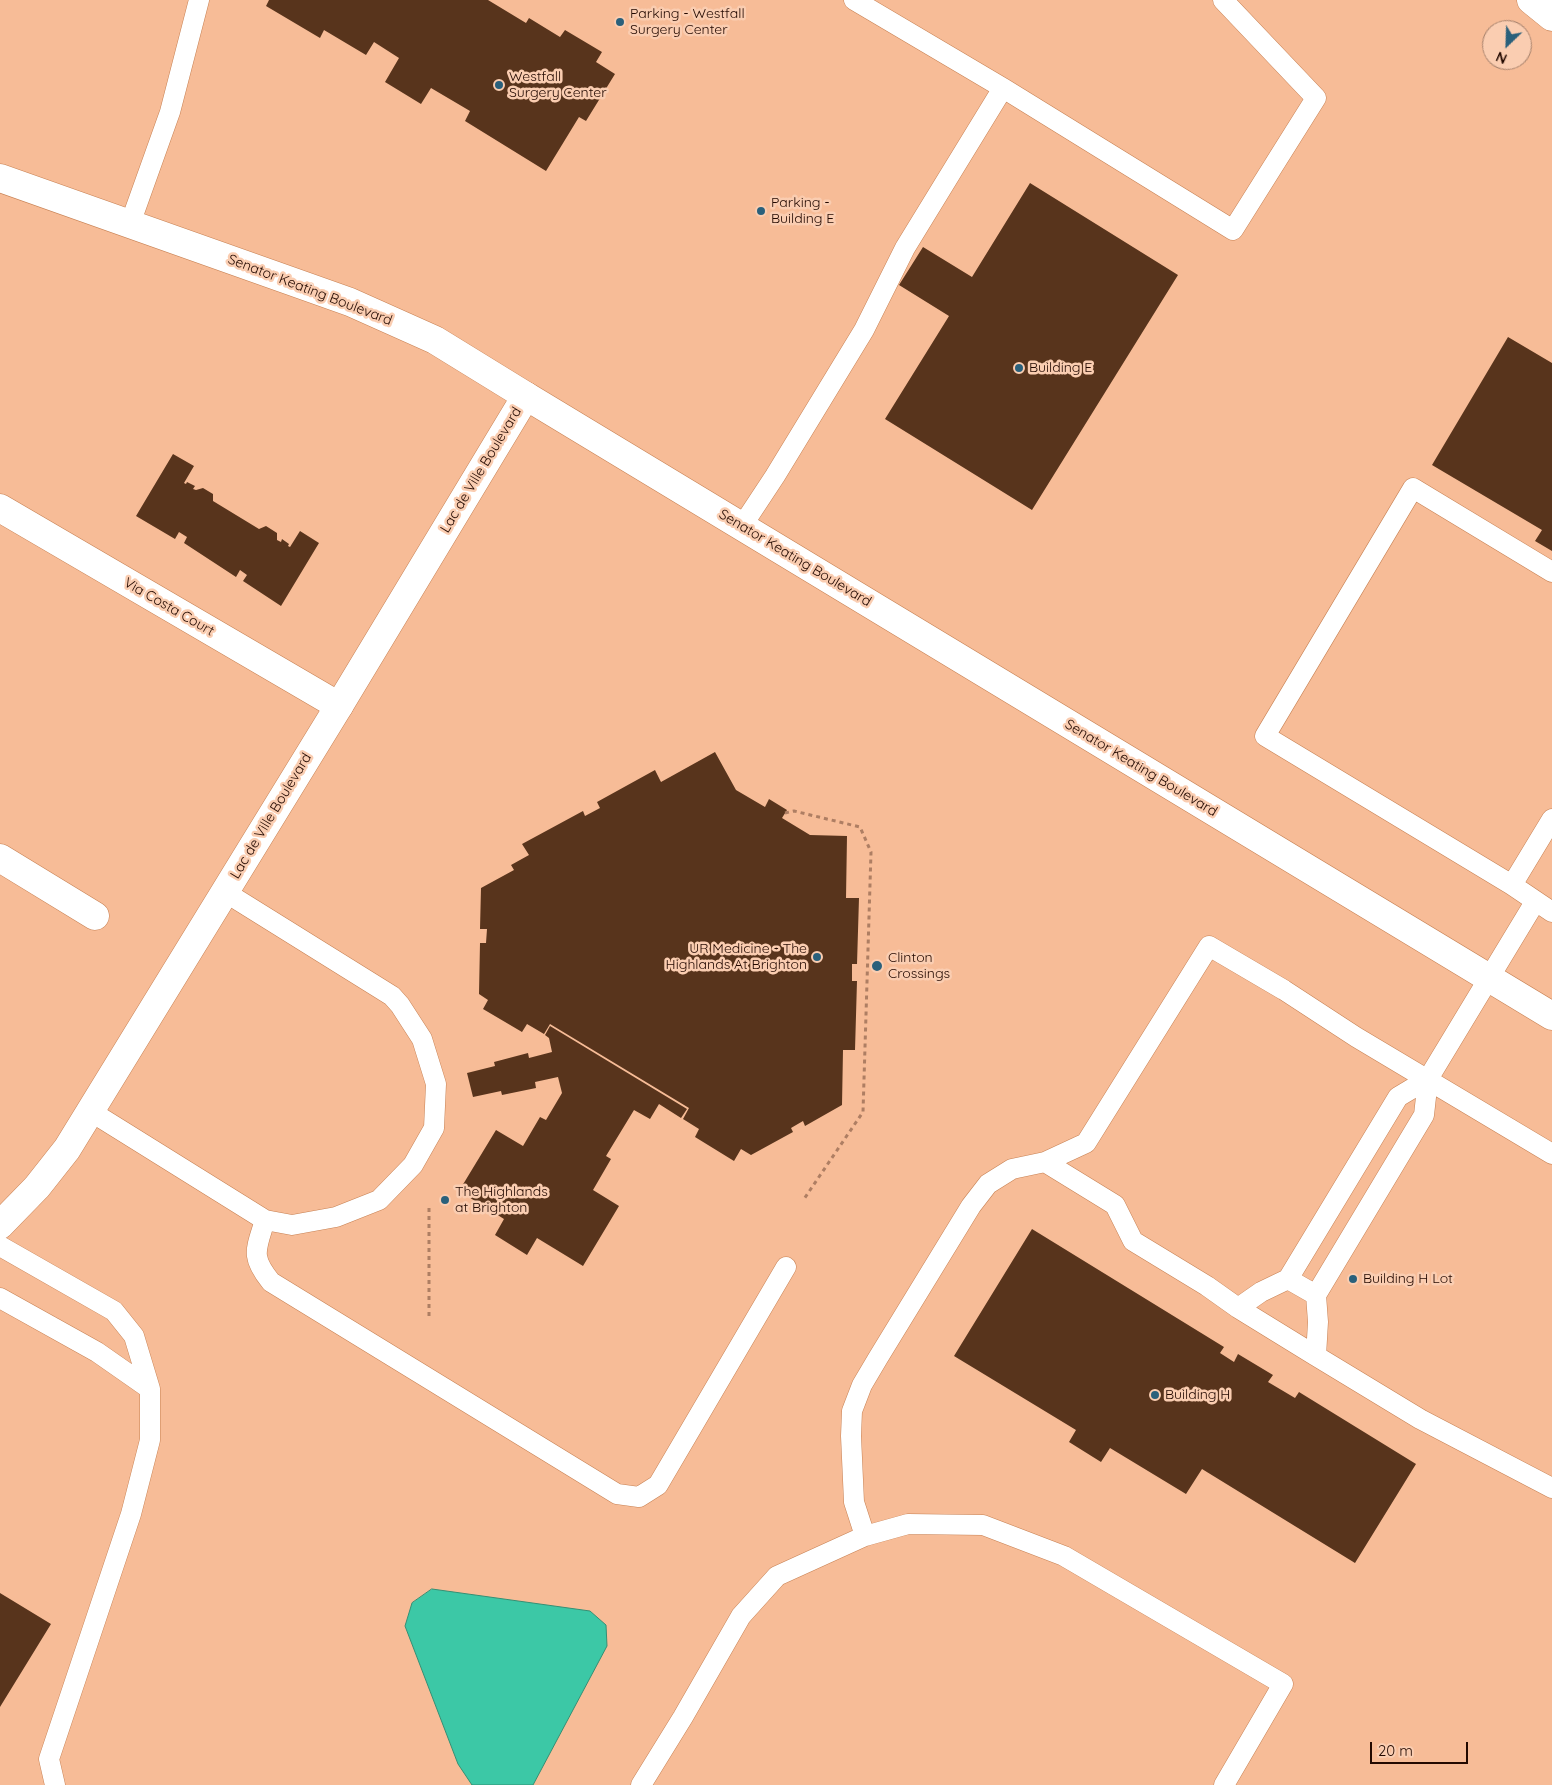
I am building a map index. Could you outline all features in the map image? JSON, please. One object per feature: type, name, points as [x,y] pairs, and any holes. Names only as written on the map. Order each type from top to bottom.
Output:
[{"type":"main road","points":[[1531,0],[1552,17]]},
{"type":"main road","name":"Senator Keating Boulevard","points":[[0,178],[350,302],[435,340],[1552,1016]]},
{"type":"main road","name":"Lac de Ville Boulevard","points":[[0,1225],[37,1187],[67,1149],[339,706],[526,396]]},
{"type":"main road","name":"Via Costa Court","points":[[0,508],[339,706]]},
{"type":"main road","points":[[0,858],[95,916]]},
{"type":"lane","points":[[130,224],[170,112],[200,0]]},
{"type":"lane","points":[[854,0],[1003,88],[1234,230],[1316,98],[1222,0]]},
{"type":"lane","points":[[742,526],[775,476],[864,330],[905,248],[1003,88]]},
{"type":"lane","points":[[1316,1356],[1318,1322],[1316,1295],[1424,1116],[1428,1080],[1489,978],[1544,907],[1512,885],[1265,736],[1413,488],[1552,572]]},
{"type":"lane","points":[[1512,885],[1552,819]]},
{"type":"lane","points":[[90,1111],[265,1220],[292,1225],[336,1218],[379,1200],[413,1165],[434,1128],[436,1084],[422,1039],[400,1005],[392,996],[225,892]]},
{"type":"lane","points":[[865,1536],[854,1502],[851,1436],[852,1410],[862,1385],[971,1206],[988,1184],[1012,1169],[1044,1162],[1086,1143],[1209,946],[1552,1154]]},
{"type":"lane","points":[[1238,1308],[1261,1292],[1288,1278],[1398,1097],[1428,1080]]},
{"type":"lane","points":[[1044,1162],[1115,1205],[1133,1241],[1207,1286],[1238,1308],[1420,1419],[1552,1488]]},
{"type":"lane","points":[[265,1220],[255,1252],[260,1268],[271,1282],[617,1494],[639,1497],[658,1485],[786,1267]]},
{"type":"lane","points":[[0,1246],[114,1311],[134,1336],[150,1389],[150,1440],[131,1514],[49,1759],[55,1785]]},
{"type":"lane","points":[[1288,1278],[1316,1295]]},
{"type":"lane","points":[[0,1298],[97,1352],[150,1389]]},
{"type":"lane","points":[[641,1785],[683,1717],[741,1616],[777,1576],[865,1536],[908,1524],[983,1526],[1064,1556],[1283,1684],[1224,1785]]},
{"type":"path","points":[[785,813],[794,811],[860,827],[871,852],[863,1112],[804,1199]]},
{"type":"path","points":[[429,1208],[430,1316]]},
{"type":"water","points":[[432,1589],[590,1611],[606,1625],[607,1646],[533,1785],[472,1785],[458,1764],[405,1626],[412,1603]]},
{"type":"building","name":"Westfall Surgery Center","points":[[269,0],[488,0],[526,23],[529,18],[560,37],[565,30],[602,52],[596,62],[615,74],[586,121],[579,117],[546,171],[465,121],[470,111],[431,88],[421,104],[385,82],[399,58],[374,42],[366,55],[324,30],[320,38],[266,6]]},
{"type":"building","name":"Building E","points":[[1030,183],[1178,275],[1032,510],[885,419],[949,316],[899,285],[923,247],[972,277]]},
{"type":"building","points":[[1508,337],[1552,363],[1552,551],[1535,541],[1542,530],[1432,465]]},
{"type":"building","points":[[173,454],[194,466],[184,483],[186,484],[187,482],[195,486],[193,489],[203,488],[213,494],[213,501],[259,529],[266,526],[277,533],[277,540],[281,542],[282,539],[290,547],[300,531],[319,543],[281,606],[243,581],[247,575],[240,570],[236,577],[184,543],[187,537],[179,532],[175,539],[136,516]]},
{"type":"building","name":"UR Medicine - The Highlands At Brighton","points":[[715,752],[736,790],[765,807],[769,799],[787,810],[782,818],[810,835],[847,836],[846,898],[859,898],[857,964],[852,964],[852,981],[857,981],[855,1050],[843,1050],[842,1105],[805,1126],[803,1121],[791,1128],[793,1132],[751,1155],[741,1149],[734,1161],[695,1137],[699,1129],[683,1119],[689,1108],[550,1024],[544,1034],[527,1024],[522,1032],[483,1009],[488,1000],[479,994],[480,943],[486,943],[487,929],[480,929],[481,888],[514,870],[511,865],[529,855],[522,844],[583,811],[585,816],[600,808],[597,802],[655,770],[661,782]]},
{"type":"building","points":[[550,1026],[687,1109],[681,1118],[659,1104],[650,1119],[634,1110],[606,1156],[611,1159],[593,1190],[619,1206],[583,1266],[537,1238],[527,1255],[495,1235],[504,1219],[459,1191],[496,1130],[523,1146],[540,1117],[546,1120],[562,1093],[558,1077],[535,1082],[536,1088],[502,1095],[501,1091],[473,1097],[467,1073],[495,1066],[494,1062],[528,1053],[529,1058],[552,1052],[549,1038],[545,1035]]},
{"type":"building","name":"Building H","points":[[1032,1229],[1224,1347],[1220,1353],[1234,1362],[1238,1354],[1273,1375],[1268,1382],[1295,1398],[1299,1392],[1416,1464],[1355,1563],[1202,1469],[1186,1494],[1110,1448],[1101,1462],[1069,1442],[1076,1430],[954,1356]]},
{"type":"building","points":[[0,1593],[51,1624],[0,1707]]},
{"type":"place","name":"Parking - Westfall Surgery Center","points":[[620,22]]},
{"type":"place","name":"Westfall Surgery Center","points":[[499,85]]},
{"type":"place","name":"Parking - Building E","points":[[761,211]]},
{"type":"place","name":"Building E","points":[[1019,368]]},
{"type":"place","name":"UR Medicine - The Highlands At Brighton","points":[[817,957]]},
{"type":"place","name":"Clinton Crossings","points":[[877,966]]},
{"type":"place","name":"The Highlands at Brighton","points":[[445,1200]]},
{"type":"place","name":"Building H Lot","points":[[1353,1279]]},
{"type":"place","name":"Building H","points":[[1155,1395]]}]
